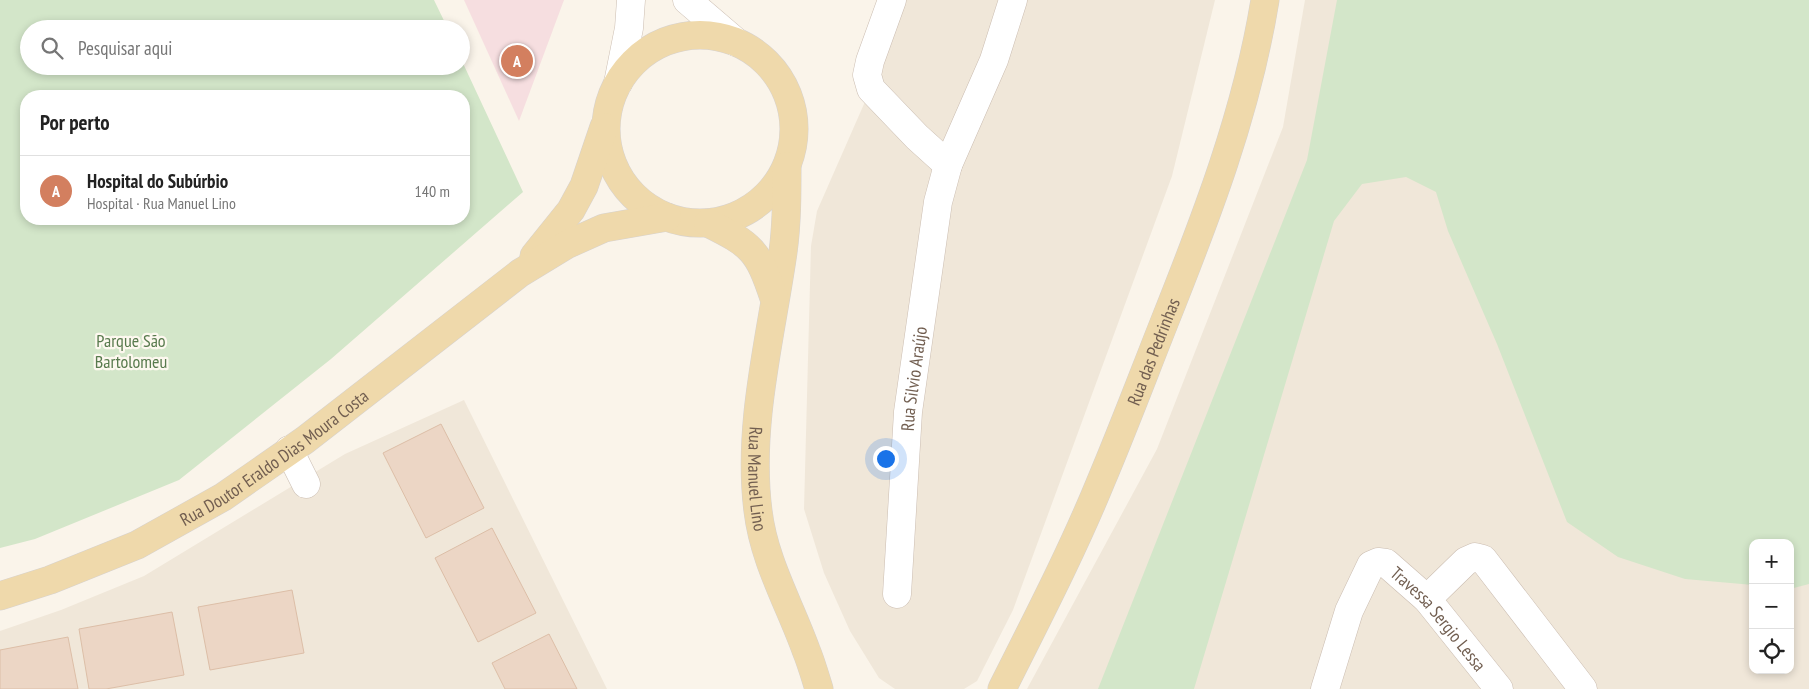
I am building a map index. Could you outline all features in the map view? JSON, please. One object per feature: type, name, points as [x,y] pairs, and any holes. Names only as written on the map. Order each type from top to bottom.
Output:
[{"type":"main road","name":"Rua das Pedrinhas","points":[[1002,689],[1049,596],[1101,482],[1197,241],[1217,186],[1251,77],[1266,0]]},
{"type":"main road","points":[[698,35],[718,37],[736,42],[753,50],[767,62],[779,76],[788,93],[793,111],[795,130],[788,166],[777,183],[758,203],[747,211],[728,219],[708,223],[687,222],[667,217],[637,199],[625,186],[616,171],[606,138],[606,121],[610,101],[618,83],[629,67],[644,54],[661,44],[679,37],[698,35]]},
{"type":"main road","name":"Rua Doutor Eraldo Dias Moura Costa","points":[[520,273],[571,210],[584,186],[606,121]]},
{"type":"main road","name":"Rua Manuel Lino","points":[[788,166],[784,244],[774,300],[758,416],[755,484],[758,513],[766,550],[806,650],[819,689]]},
{"type":"main road","name":"Rua Doutor Eraldo Dias Moura Costa","points":[[0,596],[50,580],[137,545],[223,497],[289,450],[520,273],[587,235],[621,224],[667,217]]},
{"type":"main road","name":"Rua Manuel Lino","points":[[708,223],[737,237],[755,253],[766,275],[774,300]]},
{"type":"main road","name":"Rua Manuel Lino","points":[[806,650],[836,689]]},
{"type":"street","points":[[618,83],[630,28],[631,0]]},
{"type":"street","points":[[687,0],[736,42]]},
{"type":"street","points":[[892,0],[870,60],[867,75],[871,89],[917,138],[948,165]]},
{"type":"street","name":"Rua Silvio Araújo","points":[[897,594],[908,412],[938,202],[948,165],[994,60],[1013,0]]},
{"type":"street","points":[[289,450],[306,484]]},
{"type":"street","points":[[1427,599],[1466,561],[1475,557],[1483,559],[1583,689]]},
{"type":"street","name":"Travessa Sergio Lessa","points":[[1325,689],[1349,611],[1371,565],[1378,562],[1386,563],[1427,599],[1499,689]]},
{"type":"shaded area","points":[[464,0],[564,0],[519,121]]},
{"type":"shaded area","points":[[905,0],[1215,0],[1172,176],[1013,610],[977,681],[964,689],[895,689],[879,678],[850,631],[824,573],[804,509],[811,246],[817,211],[882,63]]},
{"type":"shaded area","points":[[1305,0],[1809,0],[1809,689],[1027,689],[1157,449],[1283,127]]},
{"type":"shaded area","points":[[464,400],[607,689],[0,689],[0,631],[61,610],[144,576],[345,454]]},
{"type":"green space","name":"Parque São Bartolomeu","points":[[0,0],[434,0],[444,20],[20,20],[20,75],[468,75],[523,192],[331,359],[179,480],[35,539],[0,548]]},
{"type":"green space","points":[[1337,0],[1809,0],[1809,584],[1794,588],[1794,539],[1749,539],[1749,585],[1685,579],[1618,557],[1567,522],[1497,344],[1448,231],[1436,192],[1406,177],[1362,184],[1334,221],[1194,689],[1098,689],[1307,160]]},
{"type":"building","points":[[441,424],[484,508],[426,538],[383,453]]},
{"type":"building","points":[[492,528],[536,613],[478,642],[435,558]]},
{"type":"building","points":[[292,590],[304,653],[210,670],[198,607]]},
{"type":"building","points":[[172,612],[184,675],[106,689],[89,689],[79,629]]},
{"type":"building","points":[[549,634],[577,689],[505,689],[492,663]]},
{"type":"building","points":[[68,637],[78,689],[0,689],[0,650]]},
{"type":"place","name":"Hospital do Subúrbio","points":[[517,61]]}]
